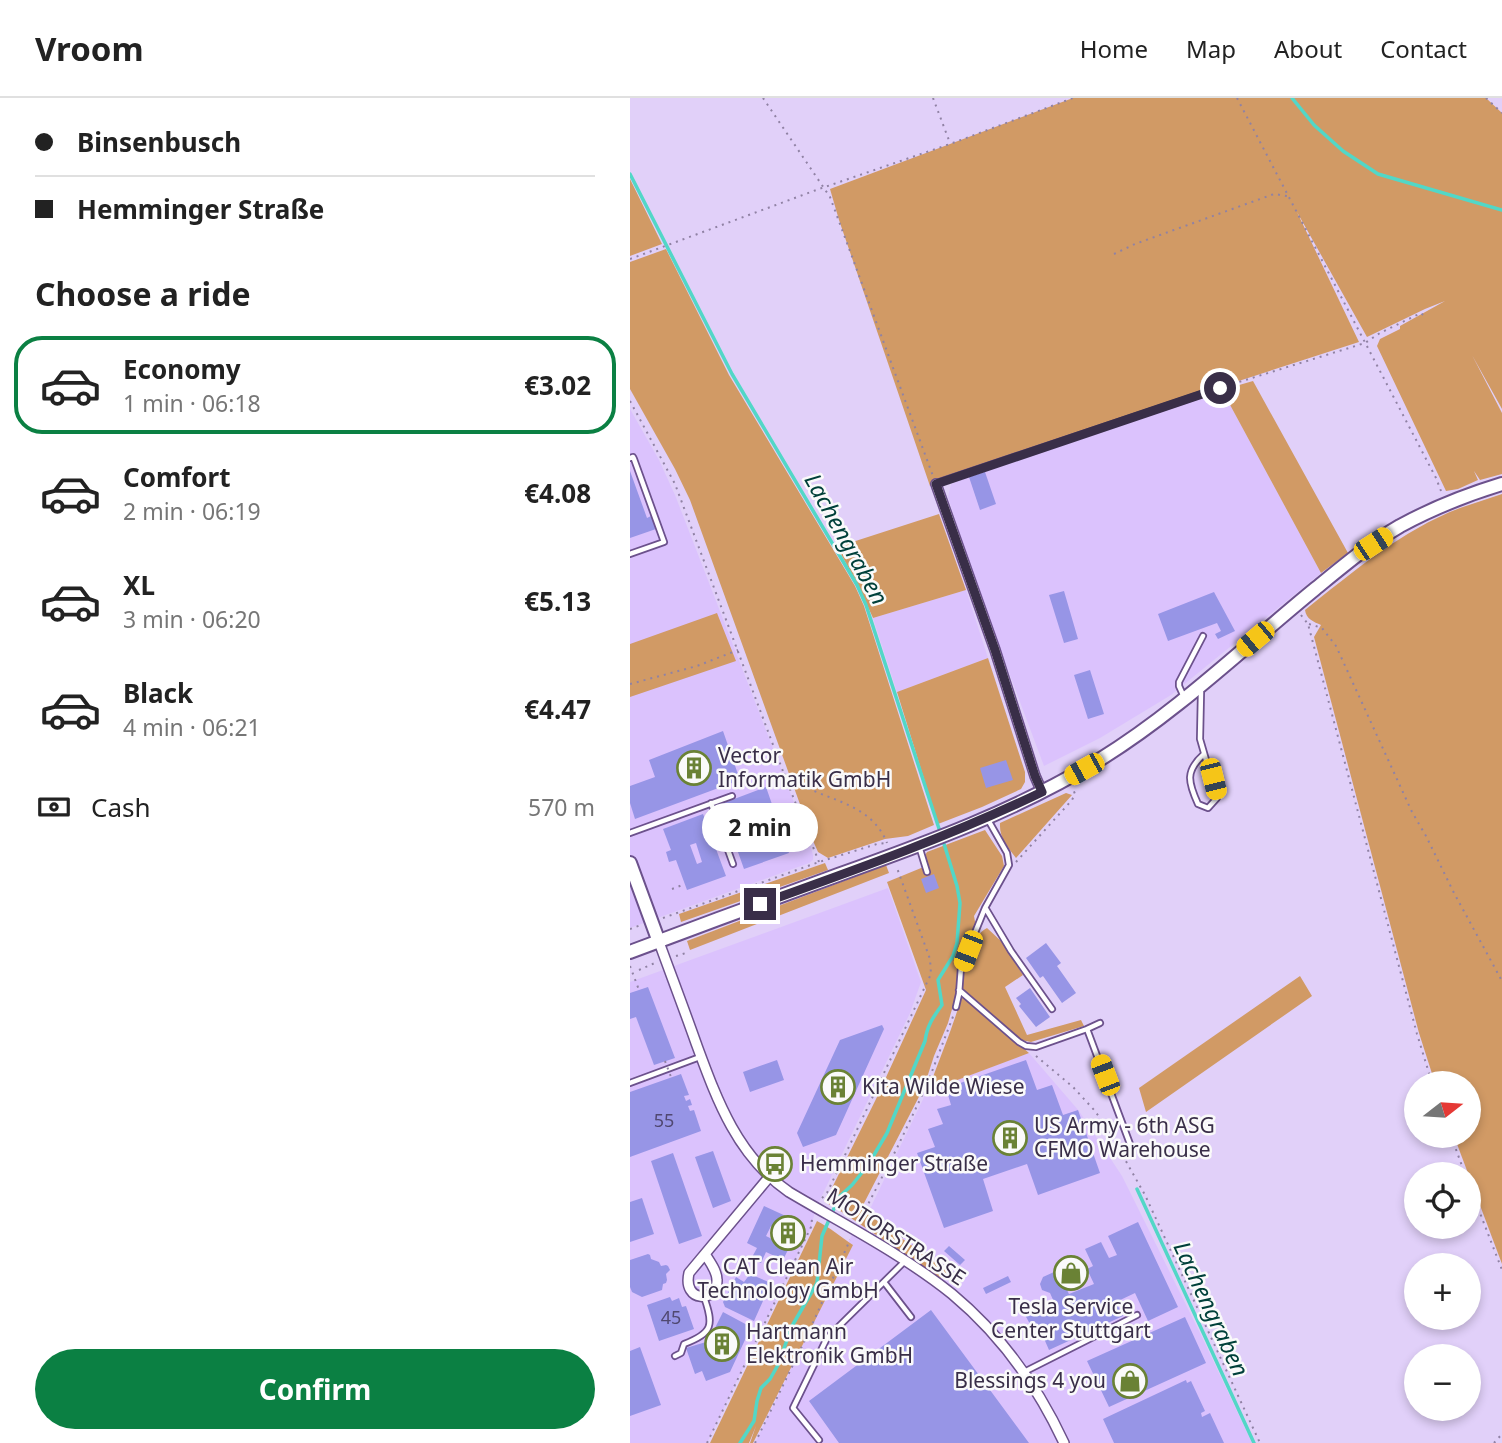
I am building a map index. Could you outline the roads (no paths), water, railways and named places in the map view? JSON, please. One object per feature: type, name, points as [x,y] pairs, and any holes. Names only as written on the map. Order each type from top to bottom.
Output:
[{"type":"main road","points":[[630,952],[890,849],[923,843],[952,832],[1042,792],[1107,755],[1185,698],[1363,551],[1399,527],[1445,503],[1502,484]]},
{"type":"main road","name":"MOTORSTRASSE","points":[[630,863],[659,942]]},
{"type":"street","points":[[936,484],[1042,792]]},
{"type":"street","name":"MOTORSTRASSE","points":[[659,942],[718,1102],[740,1141],[757,1164],[779,1185],[905,1262],[951,1294],[979,1319],[1023,1372],[1064,1443]]},
{"type":"street","points":[[705,1254],[717,1276],[718,1284],[710,1295],[704,1297],[693,1294],[687,1282],[689,1273],[770,1176]]},
{"type":"lane","points":[[936,484],[1220,388]]},
{"type":"lane","points":[[630,458],[634,459],[664,542],[630,554]]},
{"type":"lane","points":[[1185,698],[1179,682],[1203,636]]},
{"type":"lane","points":[[1198,687],[1201,692],[1200,739],[1217,798],[1208,808],[1198,804],[1190,781],[1193,764],[1204,754]]},
{"type":"lane","points":[[630,833],[732,796]]},
{"type":"lane","points":[[711,803],[733,864]]},
{"type":"lane","points":[[956,1007],[961,967],[985,908],[1009,865],[1007,853],[987,817]]},
{"type":"lane","points":[[923,843],[927,872]]},
{"type":"lane","points":[[985,908],[1052,1009]]},
{"type":"lane","points":[[959,990],[1027,1046],[1036,1047],[1100,1023]]},
{"type":"lane","points":[[1087,1029],[1130,1144]]},
{"type":"lane","points":[[630,1083],[701,1057]]},
{"type":"lane","points":[[819,1440],[793,1408],[827,1338],[905,1262]]},
{"type":"lane","points":[[884,1282],[911,1317]]},
{"type":"lane","points":[[675,1356],[681,1353],[684,1344],[706,1333],[710,1326],[710,1315],[704,1297]]},
{"type":"lane","points":[[1023,1372],[1137,1315]]},
{"type":"waterway","points":[[1292,98],[1314,125],[1343,151],[1378,174],[1502,210]]},
{"type":"waterway","name":"Lachengraben","points":[[630,174],[732,374],[857,585],[866,605],[945,847],[960,903],[957,943],[953,956],[938,980],[942,1005],[929,1026],[887,1133],[868,1165],[839,1197],[822,1236],[817,1283],[792,1326],[778,1365],[761,1388],[754,1421],[740,1443]]},
{"type":"waterway","name":"Lachengraben","points":[[1137,1189],[1254,1443]]},
{"type":"place","name":"Vector Informatik GmbH","points":[[694,768]]},
{"type":"place","name":"Kita Wilde Wiese","points":[[838,1087]]},
{"type":"place","name":"US Army - 6th ASG CFMO Warehouse","points":[[1010,1138]]},
{"type":"place","name":"Hemminger Straße","points":[[775,1164]]},
{"type":"place","name":"CAT Clean Air Technology GmbH","points":[[788,1233]]},
{"type":"place","name":"Tesla Service Center Stuttgart","points":[[1071,1273]]},
{"type":"place","name":"Hartmann Elektronik GmbH","points":[[722,1344]]},
{"type":"place","name":"Blessings 4 you","points":[[1130,1381]]}]
